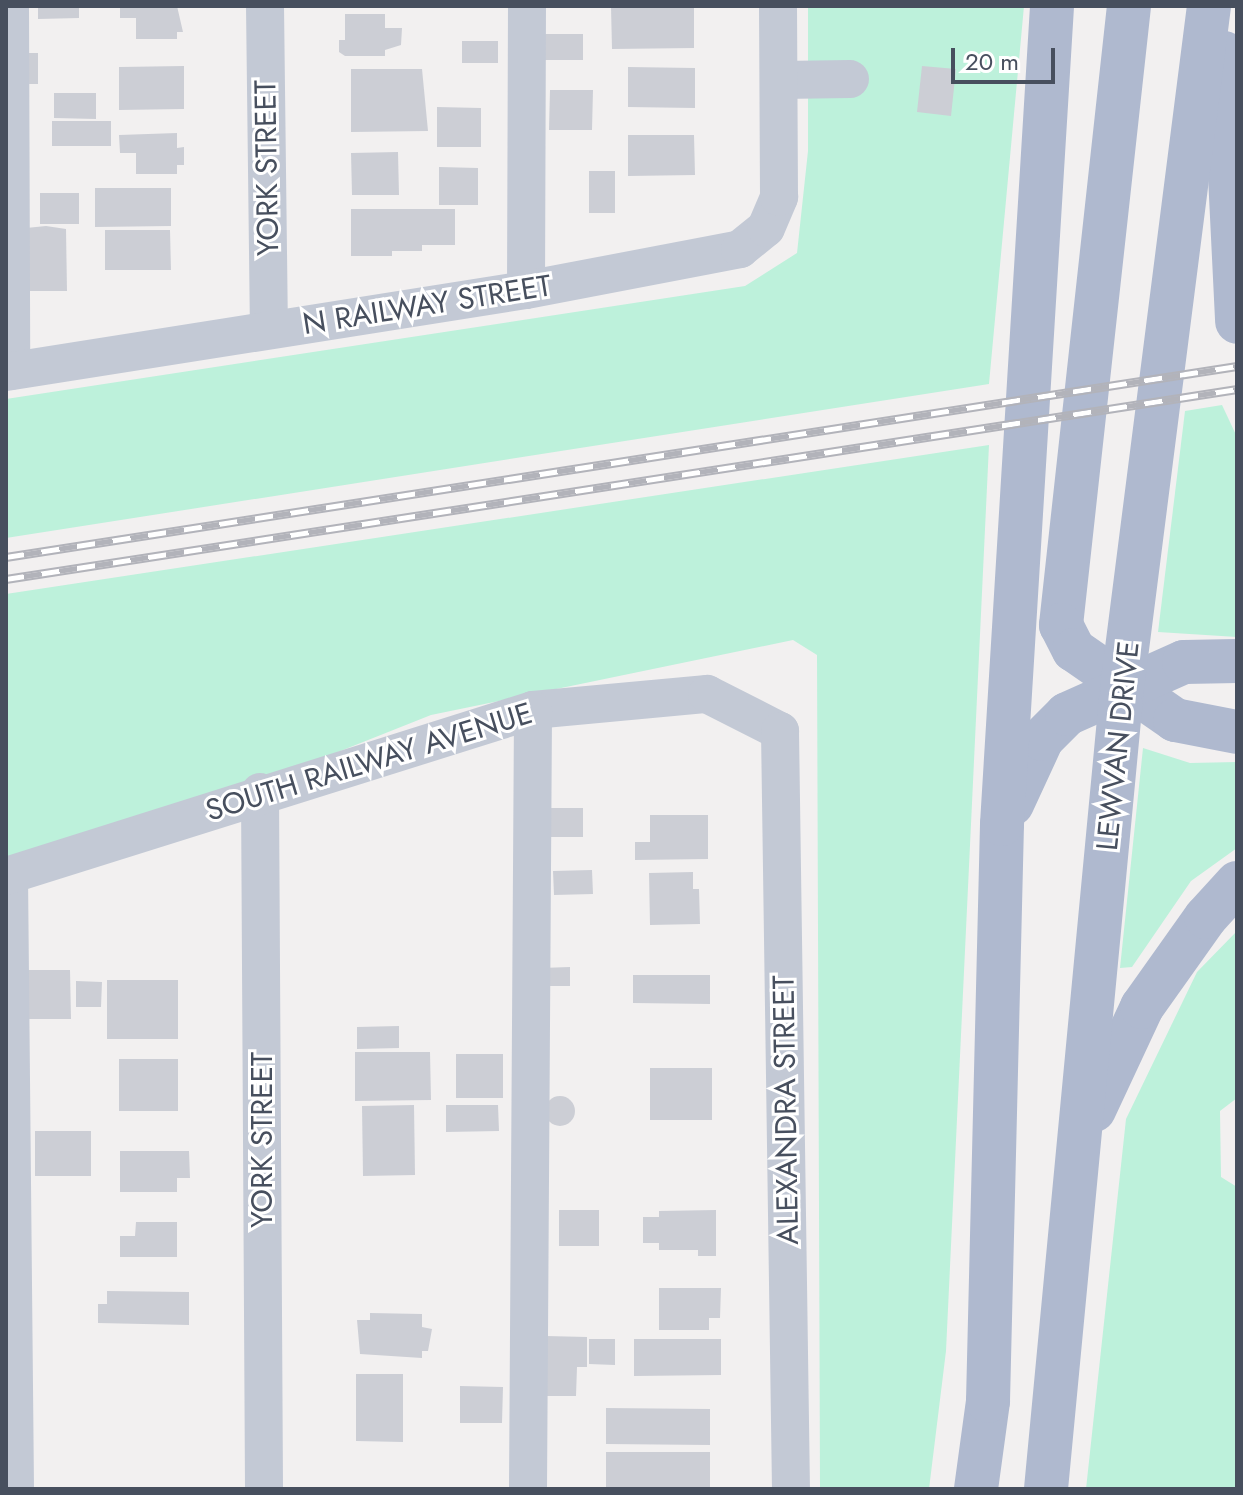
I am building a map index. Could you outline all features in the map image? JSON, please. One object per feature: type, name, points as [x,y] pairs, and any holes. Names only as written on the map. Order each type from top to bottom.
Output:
[{"type":"main road","points":[[976,1489],[988,1401],[1002,824],[1052,6]]},
{"type":"main road","points":[[1129,6],[1061,625],[1074,650],[1122,688],[1175,720],[1237,732]]},
{"type":"main road","name":"LEWVAN DRIVE","points":[[1046,1489],[1122,688],[1209,6]]},
{"type":"main road","points":[[1222,6],[1237,322]]},
{"type":"main road","points":[[1002,824],[1042,739],[1067,714],[1184,662],[1237,661]]},
{"type":"main road","points":[[1081,1138],[1142,1007],[1206,917],[1237,883]]},
{"type":"street","points":[[8,372],[10,6]]},
{"type":"street","name":"YORK STREET","points":[[265,6],[269,330]]},
{"type":"street","points":[[526,290],[527,6]]},
{"type":"street","points":[[778,6],[781,80],[850,79]]},
{"type":"street","name":"N RAILWAY STREET","points":[[8,372],[526,290],[740,249],[766,228],[779,197],[783,156],[781,80]]},
{"type":"street","name":"SOUTH RAILWAY AVENUE","points":[[8,876],[260,792],[533,710],[707,694],[780,731]]},
{"type":"street","points":[[528,1489],[533,710]]},
{"type":"street","name":"ALEXANDRA STREET","points":[[780,731],[791,1489]]},
{"type":"street","name":"YORK STREET","points":[[260,792],[264,1489]]},
{"type":"street","points":[[8,876],[15,1489]]},
{"type":"green space","points":[[808,6],[1024,6],[989,384],[6,538],[6,399],[745,286],[797,253],[808,151]]},
{"type":"green space","points":[[1222,405],[1237,437],[1237,637],[1158,632],[1185,411]]},
{"type":"green space","points":[[989,445],[946,1351],[929,1489],[820,1489],[817,655],[793,640],[431,715],[265,781],[6,865],[6,594]]},
{"type":"green space","points":[[1143,748],[1190,763],[1237,762],[1237,848],[1191,881],[1132,967],[1120,968]]},
{"type":"green space","points":[[1237,931],[1237,1098],[1220,1111],[1221,1177],[1237,1187],[1237,1489],[1086,1489],[1126,1119],[1197,972]]},
{"type":"building","points":[[38,6],[79,6],[79,18],[38,19]]},
{"type":"building","points":[[120,6],[177,6],[183,32],[177,32],[177,39],[136,39],[136,18],[120,18]]},
{"type":"building","points":[[694,6],[694,48],[612,49],[611,7]]},
{"type":"building","points":[[345,14],[385,14],[385,28],[402,28],[401,45],[385,50],[385,56],[345,56],[339,52],[339,40],[345,40]]},
{"type":"building","points":[[544,34],[583,34],[583,60],[544,60]]},
{"type":"building","points":[[462,41],[498,41],[498,63],[462,63]]},
{"type":"building","points":[[19,53],[38,53],[38,84],[26,84]]},
{"type":"building","points":[[184,66],[184,109],[119,110],[119,67]]},
{"type":"building","points":[[922,66],[956,69],[951,116],[917,112]]},
{"type":"building","points":[[628,67],[695,68],[695,108],[628,107]]},
{"type":"building","points":[[351,69],[422,69],[428,131],[351,132]]},
{"type":"building","points":[[550,90],[593,90],[592,130],[549,130]]},
{"type":"building","points":[[54,93],[96,93],[96,119],[54,118]]},
{"type":"building","points":[[437,107],[481,108],[481,147],[437,147]]},
{"type":"building","points":[[52,121],[111,121],[111,146],[52,146]]},
{"type":"building","points":[[177,133],[177,148],[184,147],[184,165],[177,165],[177,174],[136,174],[136,153],[120,153],[119,135]]},
{"type":"building","points":[[628,135],[694,135],[695,175],[628,176]]},
{"type":"building","points":[[398,152],[399,195],[352,195],[351,153]]},
{"type":"building","points":[[439,167],[478,168],[478,205],[439,205]]},
{"type":"building","points":[[589,171],[615,171],[615,213],[589,213]]},
{"type":"building","points":[[95,188],[171,188],[171,226],[95,227]]},
{"type":"building","points":[[40,193],[79,193],[79,224],[40,224]]},
{"type":"building","points":[[351,209],[455,209],[455,245],[422,245],[422,251],[392,251],[392,256],[351,256]]},
{"type":"building","points":[[46,226],[66,229],[67,291],[16,291],[16,229]]},
{"type":"building","points":[[105,230],[170,230],[171,270],[105,270]]},
{"type":"building","points":[[548,808],[583,808],[583,837],[548,837]]},
{"type":"building","points":[[650,815],[708,815],[708,859],[635,860],[635,842],[650,842]]},
{"type":"building","points":[[592,870],[593,894],[554,895],[553,871]]},
{"type":"building","points":[[693,872],[693,889],[699,889],[700,924],[650,925],[649,873]]},
{"type":"building","points":[[570,967],[570,986],[541,986],[541,968]]},
{"type":"building","points":[[27,970],[70,970],[71,1019],[28,1019]]},
{"type":"building","points":[[633,975],[710,975],[710,1004],[633,1003]]},
{"type":"building","points":[[107,980],[178,980],[178,1039],[107,1039]]},
{"type":"building","points":[[76,981],[102,982],[101,1007],[76,1007]]},
{"type":"building","points":[[399,1026],[399,1048],[357,1049],[357,1027]]},
{"type":"building","points":[[355,1052],[430,1052],[431,1100],[355,1101]]},
{"type":"building","points":[[456,1054],[503,1054],[503,1098],[456,1098]]},
{"type":"building","points":[[119,1059],[178,1059],[178,1111],[119,1111]]},
{"type":"building","points":[[650,1068],[712,1068],[712,1120],[650,1120]]},
{"type":"building","points":[[560,1096],[566,1097],[574,1105],[574,1117],[566,1125],[560,1126],[554,1125],[546,1117],[545,1111],[546,1105],[554,1097]]},
{"type":"building","points":[[414,1105],[415,1175],[363,1176],[362,1106]]},
{"type":"building","points":[[446,1105],[498,1105],[499,1131],[446,1132]]},
{"type":"building","points":[[35,1131],[91,1131],[91,1176],[35,1176]]},
{"type":"building","points":[[120,1151],[189,1151],[190,1178],[177,1178],[177,1192],[120,1192]]},
{"type":"building","points":[[559,1210],[599,1210],[599,1246],[559,1246]]},
{"type":"building","points":[[716,1210],[716,1256],[698,1256],[698,1250],[659,1250],[659,1243],[643,1243],[643,1217],[659,1217],[659,1211]]},
{"type":"building","points":[[136,1222],[177,1222],[177,1257],[120,1257],[120,1236],[135,1236]]},
{"type":"building","points":[[659,1288],[721,1288],[720,1318],[709,1318],[709,1330],[659,1330]]},
{"type":"building","points":[[107,1291],[189,1292],[189,1325],[98,1323],[98,1304],[107,1304]]},
{"type":"building","points":[[370,1313],[422,1314],[422,1327],[432,1329],[428,1351],[422,1351],[422,1358],[360,1354],[357,1320],[370,1320]]},
{"type":"building","points":[[546,1336],[587,1337],[587,1367],[577,1367],[576,1396],[544,1396]]},
{"type":"building","points":[[589,1339],[615,1339],[615,1365],[589,1364]]},
{"type":"building","points":[[634,1339],[721,1339],[721,1375],[634,1376]]},
{"type":"building","points":[[356,1374],[403,1374],[403,1442],[356,1441]]},
{"type":"building","points":[[460,1386],[503,1387],[502,1423],[460,1423]]},
{"type":"building","points":[[606,1408],[710,1409],[710,1445],[606,1444]]},
{"type":"building","points":[[606,1452],[710,1452],[710,1488],[606,1488]]},
{"type":"railway","points":[[6,557],[1237,366]]},
{"type":"railway","points":[[6,579],[1237,389]]}]
